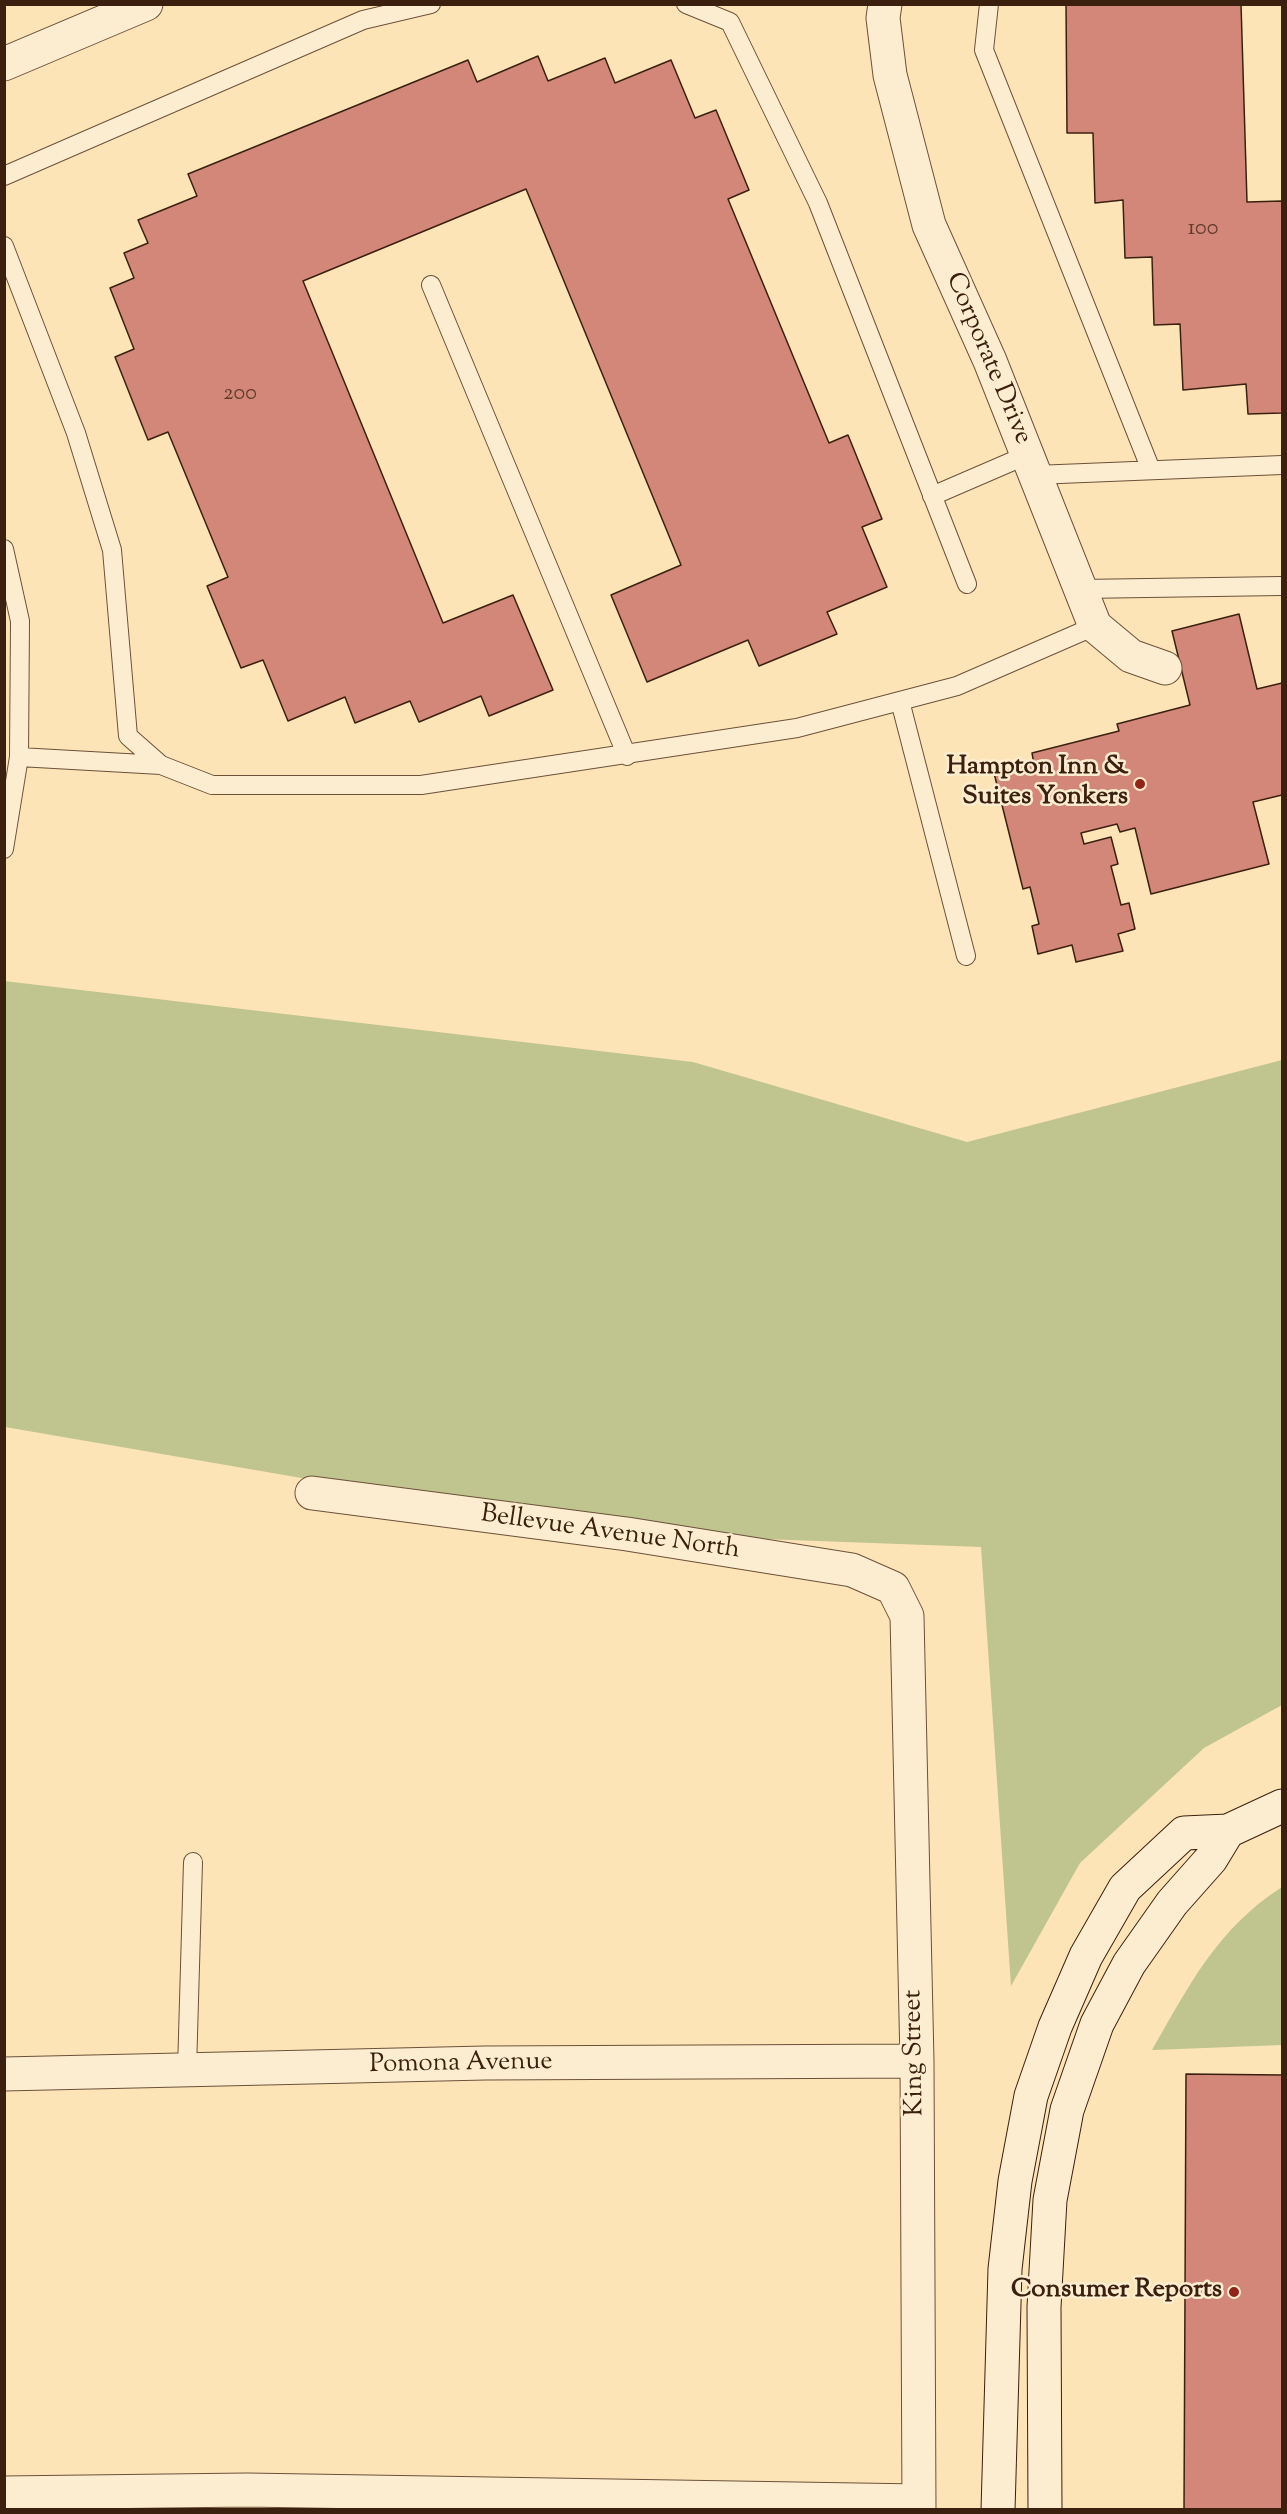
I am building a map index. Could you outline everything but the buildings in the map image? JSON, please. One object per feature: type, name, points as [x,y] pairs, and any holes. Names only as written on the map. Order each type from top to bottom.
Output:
[{"type":"street","points":[[4,64],[146,4]]},
{"type":"street","name":"Corporate Drive","points":[[885,4],[884,18],[890,75],[929,225],[990,361],[1095,626],[1131,656],[1165,668]]},
{"type":"street","name":"Bellevue Avenue North","points":[[312,1493],[627,1534],[852,1570],[893,1588],[899,1598]]},
{"type":"street","name":"King Street","points":[[899,1598],[908,1616],[917,2061],[920,2505]]},
{"type":"street","points":[[998,2510],[1005,2269],[1015,2181],[1031,2096],[1055,2027],[1086,1956],[1125,1888],[1184,1833],[1228,1831],[1282,1806]]},
{"type":"street","points":[[1045,2510],[1044,2307],[1050,2200],[1068,2110],[1097,2024],[1129,1964],[1172,1903],[1211,1859],[1228,1831]]},
{"type":"street","name":"Pomona Avenue","points":[[4,2074],[485,2063],[917,2061]]},
{"type":"street","points":[[4,2493],[248,2490],[920,2505]]},
{"type":"lane","points":[[4,176],[363,20],[431,4]]},
{"type":"lane","points":[[686,4],[730,22],[818,203],[967,584]]},
{"type":"lane","points":[[989,4],[984,50],[1151,470]]},
{"type":"lane","points":[[4,246],[76,433],[112,550],[128,736],[161,765]]},
{"type":"lane","points":[[431,285],[627,756]]},
{"type":"lane","points":[[932,496],[1031,465],[1151,470],[1282,465]]},
{"type":"lane","points":[[4,849],[19,757],[20,621],[6,560]]},
{"type":"lane","points":[[1080,590],[1282,586]]},
{"type":"lane","points":[[19,757],[161,765],[212,785],[421,785],[627,756],[797,728],[957,686],[1095,626]]},
{"type":"lane","points":[[900,701],[966,956]]},
{"type":"lane","points":[[187,2070],[193,1862]]},
{"type":"green space","points":[[4,981],[693,1062],[967,1142],[1282,1060],[1282,1705],[1204,1748],[1080,1863],[1011,1986],[981,1547],[627,1534],[5,1427]]},
{"type":"green space","points":[[1282,1887],[1282,2045],[1152,2050],[1193,1980],[1222,1940],[1259,1903]]},
{"type":"place","name":"Hampton Inn & Suites Yonkers","points":[[1140,784]]},
{"type":"place","name":"Consumer Reports","points":[[1234,2292]]}]
